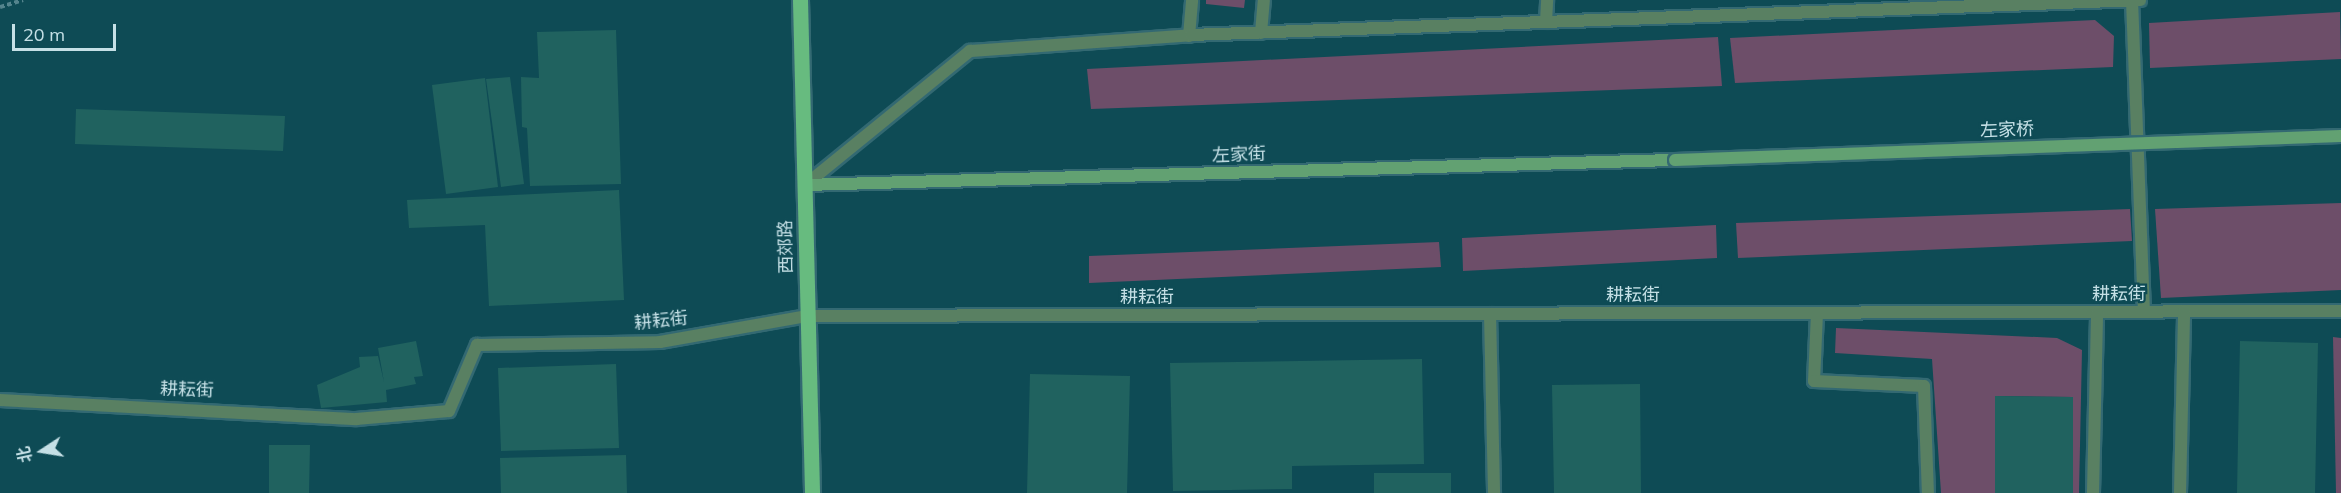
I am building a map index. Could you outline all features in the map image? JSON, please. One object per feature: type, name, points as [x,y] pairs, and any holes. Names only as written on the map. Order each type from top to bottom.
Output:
[{"type":"main road","name":"西郊路","points":[[801,0],[812,493]]},
{"type":"main road","name":"左家桥","points":[[1675,160],[2341,136]]},
{"type":"main road","name":"左家街","points":[[805,185],[1675,160]]},
{"type":"street","points":[[1190,36],[1192,0]]},
{"type":"street","points":[[1261,33],[1264,0]]},
{"type":"street","points":[[1546,22],[1547,0]]},
{"type":"street","points":[[2132,0],[2144,312]]},
{"type":"street","points":[[805,185],[970,51],[1190,36],[1922,4],[2140,0]]},
{"type":"street","points":[[2180,493],[2184,311]]},
{"type":"street","name":"耕耘街","points":[[0,400],[356,419],[449,411],[477,345],[660,342],[808,316],[2341,311]]},
{"type":"street","points":[[2093,493],[2097,312]]},
{"type":"street","points":[[1817,313],[1814,381],[1924,386],[1928,493]]},
{"type":"street","points":[[1490,314],[1494,493]]},
{"type":"path","points":[[0,7],[23,0]]},
{"type":"shaded area","points":[[1206,0],[1245,0],[1244,8],[1206,4]]},
{"type":"shaded area","points":[[2340,12],[2341,59],[2150,68],[2149,23]]},
{"type":"shaded area","points":[[2095,20],[2114,36],[2113,67],[1735,83],[1730,38]]},
{"type":"shaded area","points":[[1718,37],[1722,86],[1091,109],[1087,69]]},
{"type":"shaded area","points":[[2341,203],[2341,290],[2161,298],[2155,209]]},
{"type":"shaded area","points":[[2130,209],[2132,241],[1738,258],[1736,223]]},
{"type":"shaded area","points":[[1716,225],[1717,258],[1463,271],[1462,238]]},
{"type":"shaded area","points":[[1439,242],[1441,267],[1089,283],[1089,256]]},
{"type":"shaded area","points":[[1836,328],[2057,338],[2082,350],[2079,493],[2073,493],[2073,397],[1995,396],[1995,493],[1941,493],[1932,359],[1835,353]]},
{"type":"shaded area","points":[[2333,337],[2341,338],[2341,493],[2336,493]]},
{"type":"building","points":[[616,30],[621,184],[530,186],[527,128],[522,127],[521,77],[539,78],[537,32]]},
{"type":"building","points":[[510,77],[524,184],[501,187],[486,79]]},
{"type":"building","points":[[485,78],[498,187],[446,194],[432,85]]},
{"type":"building","points":[[76,109],[285,116],[283,151],[75,144]]},
{"type":"building","points":[[619,190],[624,300],[489,306],[485,225],[409,228],[407,200]]},
{"type":"building","points":[[416,341],[423,376],[414,377],[416,384],[386,390],[387,402],[321,408],[317,385],[360,367],[359,357],[378,356],[384,382],[378,348]]},
{"type":"building","points":[[2240,341],[2318,343],[2315,493],[2237,493]]},
{"type":"building","points":[[1422,359],[1424,464],[1292,466],[1292,489],[1173,491],[1170,363]]},
{"type":"building","points":[[616,364],[619,448],[501,451],[498,368]]},
{"type":"building","points":[[1030,374],[1130,376],[1127,493],[1027,493]]},
{"type":"building","points":[[1640,384],[1641,493],[1554,493],[1552,385]]},
{"type":"building","points":[[1995,396],[2073,397],[2073,493],[1995,493]]},
{"type":"building","points":[[269,445],[310,445],[309,493],[269,493]]},
{"type":"building","points":[[626,455],[627,493],[501,493],[500,458]]},
{"type":"building","points":[[1374,473],[1451,473],[1451,493],[1374,493]]}]
